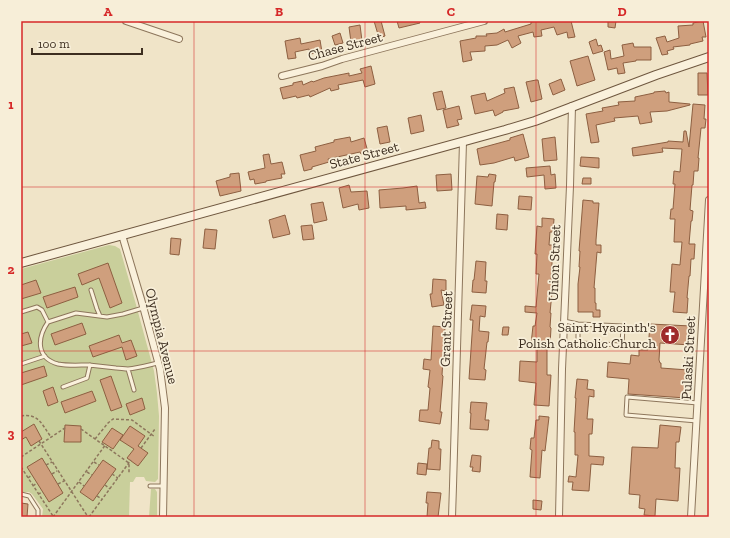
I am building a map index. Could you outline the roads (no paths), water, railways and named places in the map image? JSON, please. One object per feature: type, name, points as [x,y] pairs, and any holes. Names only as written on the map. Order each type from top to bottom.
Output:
[{"type":"main road","name":"State Street","points":[[21,263],[535,121],[709,56]]},
{"type":"street","points":[[126,21],[179,39]]},
{"type":"street","name":"Chase Street","points":[[282,76],[484,21]]},
{"type":"street","name":"Union Street","points":[[559,517],[572,106]]},
{"type":"street","name":"Grant Street","points":[[452,517],[463,142]]},
{"type":"street","name":"Pulaski Street","points":[[691,517],[709,200]]},
{"type":"street","name":"Olympia Avenue","points":[[122,235],[144,308],[158,363],[165,408],[163,517]]},
{"type":"lane","points":[[91,290],[100,316]]},
{"type":"lane","points":[[21,312],[36,307],[42,310],[48,322]]},
{"type":"lane","points":[[144,308],[106,317],[76,313],[48,322],[41,336],[41,351],[45,356],[57,364],[90,365],[128,369],[158,363]]},
{"type":"lane","points":[[564,321],[578,324],[623,326],[622,345],[578,343],[578,324]]},
{"type":"lane","points":[[21,364],[45,356]]},
{"type":"lane","points":[[63,387],[87,378],[90,365]]},
{"type":"lane","points":[[128,369],[134,390]]},
{"type":"lane","points":[[697,421],[626,415],[627,397],[698,403]]},
{"type":"lane","points":[[150,486],[164,486]]},
{"type":"lane","points":[[21,494],[29,496],[38,510],[38,517]]},
{"type":"place","name":"Saint Hyacinth's Polish Catholic Church","points":[[670,335]]}]
